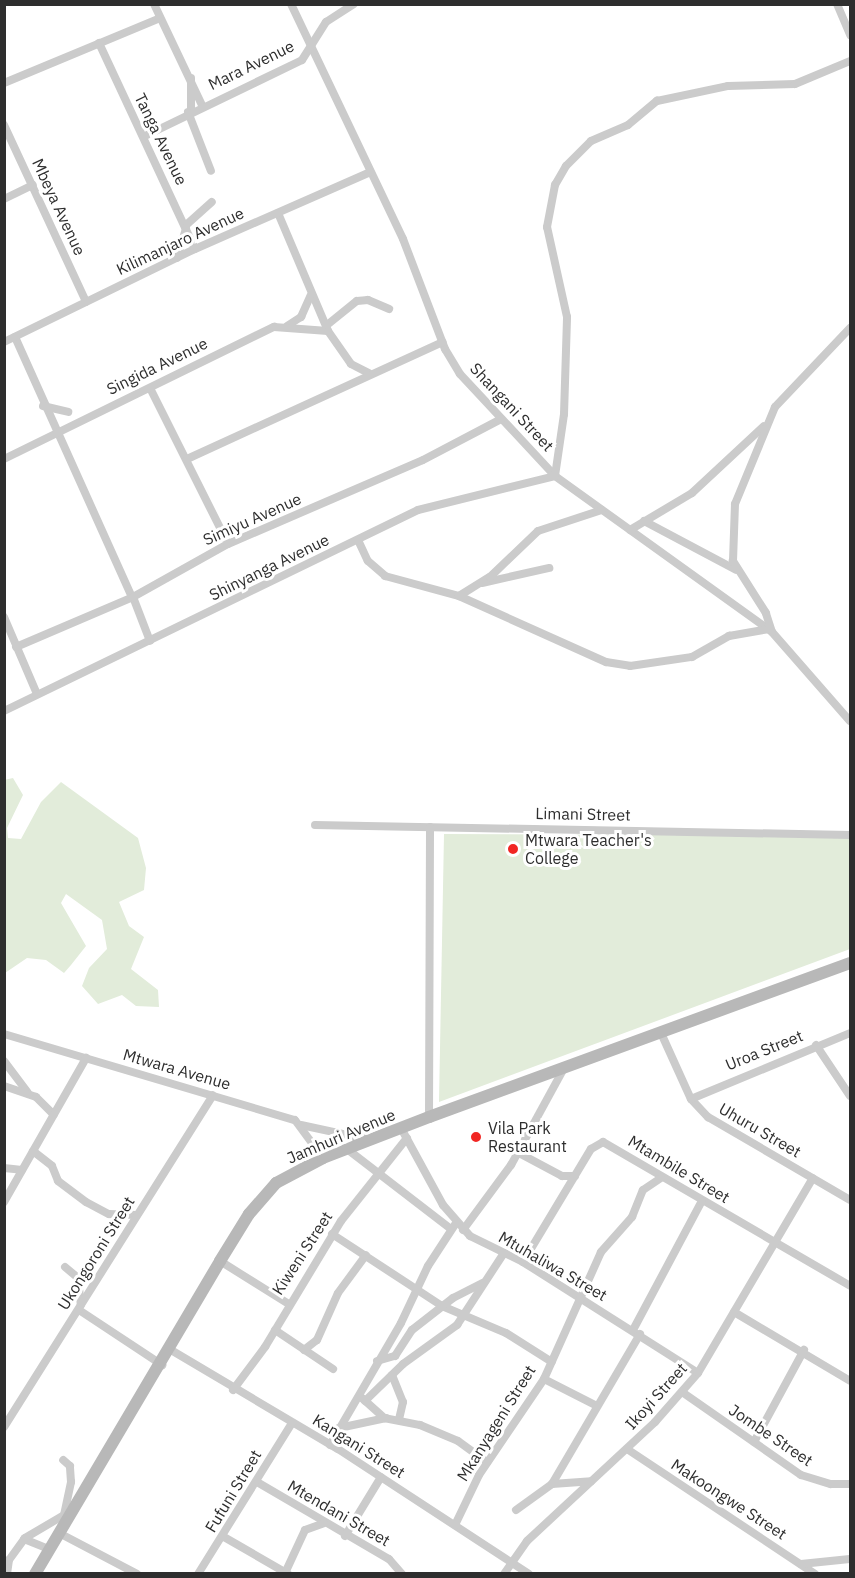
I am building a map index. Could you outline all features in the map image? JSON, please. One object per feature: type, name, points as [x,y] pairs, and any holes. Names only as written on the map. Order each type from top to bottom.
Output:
[{"type":"street","points":[[154,4],[158,19],[191,78],[202,105]]},
{"type":"street","name":"Shangani Street","points":[[291,4],[310,51],[404,239],[443,342],[460,374],[555,476],[770,631],[850,721]]},
{"type":"street","name":"Mara Avenue","points":[[145,136],[189,111],[278,72],[310,51],[326,22],[354,4]]},
{"type":"street","points":[[837,4],[850,35]]},
{"type":"street","points":[[4,83],[158,19]]},
{"type":"street","name":"Tanga Avenue","points":[[99,43],[145,136],[195,249]]},
{"type":"street","points":[[555,476],[564,414],[567,317],[547,227],[555,185],[566,166],[591,141],[628,125],[657,101],[728,86],[795,84],[850,61]]},
{"type":"street","points":[[191,78],[189,111],[211,171]]},
{"type":"street","name":"Mbeya Avenue","points":[[4,125],[86,302]]},
{"type":"street","name":"Kilimanjaro Avenue","points":[[4,342],[195,249],[370,172]]},
{"type":"street","points":[[4,199],[33,185]]},
{"type":"street","points":[[177,258],[186,227],[212,202]]},
{"type":"street","points":[[278,213],[311,295],[328,328],[351,364],[369,373]]},
{"type":"street","points":[[287,326],[301,317],[311,295]]},
{"type":"street","points":[[328,328],[357,301],[368,300],[388,309]]},
{"type":"street","name":"Singida Avenue","points":[[4,459],[249,338],[287,326],[328,328]]},
{"type":"street","points":[[630,530],[692,493],[764,425],[788,390],[850,328]]},
{"type":"street","points":[[15,337],[43,406],[132,597],[150,641]]},
{"type":"street","points":[[188,459],[369,373],[443,342]]},
{"type":"street","points":[[150,388],[188,459],[228,544]]},
{"type":"street","points":[[43,406],[68,412]]},
{"type":"street","name":"Simiyu Avenue","points":[[16,647],[132,597],[228,544],[423,460],[501,419]]},
{"type":"street","points":[[358,540],[368,561],[385,576],[459,597],[548,633],[588,657],[630,666],[692,657],[729,636],[770,631],[766,613],[737,571],[730,542],[735,504],[764,425]]},
{"type":"street","name":"Shinyanga Avenue","points":[[4,711],[444,500],[555,476]]},
{"type":"street","points":[[459,597],[482,583],[544,528],[602,510]]},
{"type":"street","points":[[644,521],[737,571]]},
{"type":"street","points":[[482,583],[549,568]]},
{"type":"street","points":[[4,617],[37,694]]},
{"type":"street","name":"Limani Street","points":[[315,825],[850,835]]},
{"type":"street","points":[[429,1117],[430,827]]},
{"type":"street","name":"Jamhuri Avenue","points":[[35,1574],[171,1350],[220,1261],[263,1196],[323,1158],[371,1140],[404,1133],[429,1117],[850,963]]},
{"type":"street","name":"Uhuru Street","points":[[661,1033],[691,1099],[714,1122],[850,1200]]},
{"type":"street","name":"Uroa Street","points":[[691,1099],[816,1045],[850,1033]]},
{"type":"street","name":"Mtwara Avenue","points":[[4,1034],[213,1095],[301,1125],[371,1140]]},
{"type":"street","points":[[816,1045],[850,1096]]},
{"type":"street","points":[[4,1202],[86,1059]]},
{"type":"street","points":[[4,1061],[27,1092],[54,1115]]},
{"type":"street","points":[[463,1230],[517,1152],[565,1066]]},
{"type":"street","points":[[4,1086],[27,1092]]},
{"type":"street","name":"Ukongoroni Street","points":[[4,1427],[213,1095]]},
{"type":"street","points":[[301,1125],[323,1158]]},
{"type":"street","name":"Kiweni Street","points":[[233,1390],[275,1330],[287,1303],[332,1234],[404,1133]]},
{"type":"street","name":"Mtuhaliwa Street","points":[[404,1133],[454,1226],[523,1262],[698,1373]]},
{"type":"street","name":"Mtambile Street","points":[[523,1262],[595,1145],[603,1142],[661,1178],[775,1240],[850,1286]]},
{"type":"street","points":[[330,1445],[357,1393],[401,1323],[416,1287],[454,1226],[376,1175],[347,1149]]},
{"type":"street","points":[[33,1151],[52,1166],[58,1181],[86,1202],[109,1214],[136,1215]]},
{"type":"street","points":[[517,1152],[562,1176],[575,1176]]},
{"type":"street","points":[[4,1168],[22,1170]]},
{"type":"street","points":[[552,1362],[562,1331],[570,1329],[579,1298],[601,1252],[630,1219],[643,1190],[661,1178]]},
{"type":"street","name":"Ikoyi Street","points":[[504,1574],[511,1561],[591,1481],[627,1449],[698,1373],[813,1178]]},
{"type":"street","points":[[516,1510],[552,1484],[597,1406],[702,1201]]},
{"type":"street","name":"Mkanyageni Street","points":[[332,1234],[442,1306],[506,1333],[552,1362],[544,1378],[488,1462],[455,1525]]},
{"type":"street","points":[[366,1401],[392,1375],[442,1339],[465,1315],[482,1283],[504,1253]]},
{"type":"street","points":[[304,1350],[317,1340],[338,1293],[366,1255]]},
{"type":"street","points":[[220,1261],[287,1303]]},
{"type":"street","points":[[65,1267],[80,1282],[80,1308],[162,1365]]},
{"type":"street","points":[[80,1282],[98,1279]]},
{"type":"street","points":[[377,1361],[394,1356],[412,1329],[442,1306],[482,1283]]},
{"type":"street","points":[[734,1312],[804,1350],[850,1381]]},
{"type":"street","points":[[275,1330],[333,1369]]},
{"type":"street","name":"Kangani Street","points":[[171,1350],[233,1390],[330,1445],[529,1574]]},
{"type":"street","points":[[754,1442],[804,1350]]},
{"type":"street","points":[[392,1375],[403,1402],[399,1420]]},
{"type":"street","points":[[544,1378],[597,1406]]},
{"type":"street","name":"Jombe Street","points":[[682,1392],[801,1475],[831,1484],[850,1484]]},
{"type":"street","points":[[357,1393],[387,1418]]},
{"type":"street","points":[[339,1428],[387,1418],[399,1420],[458,1441],[488,1462]]},
{"type":"street","name":"Fufuni Street","points":[[198,1574],[224,1537],[292,1423]]},
{"type":"street","name":"Makoongwe Street","points":[[627,1449],[815,1574]]},
{"type":"street","points":[[7,1574],[9,1560],[24,1539],[64,1515],[71,1482],[71,1469],[63,1460]]},
{"type":"street","points":[[345,1536],[381,1477]]},
{"type":"street","points":[[552,1484],[591,1481]]},
{"type":"street","name":"Mtendani Street","points":[[256,1482],[345,1536],[389,1559],[402,1574]]},
{"type":"street","points":[[224,1537],[287,1573],[305,1530],[324,1523]]},
{"type":"street","points":[[59,1533],[137,1574]]},
{"type":"street","points":[[24,1539],[49,1549]]},
{"type":"street","points":[[800,1564],[850,1559]]},
{"type":"green space","points":[[13,778],[23,795],[7,828],[8,838],[21,839],[41,802],[61,782],[138,838],[146,868],[144,890],[119,902],[129,926],[144,937],[131,969],[158,990],[159,1007],[136,1006],[122,995],[98,1004],[82,986],[89,968],[107,949],[102,920],[66,894],[61,903],[86,946],[64,973],[46,960],[27,958],[5,973],[4,780]]},
{"type":"green space","points":[[444,834],[850,836],[850,949],[439,1102]]},
{"type":"place","name":"Mtwara Teacher's College","points":[[513,849]]},
{"type":"place","name":"Vila Park Restaurant","points":[[476,1137]]}]
